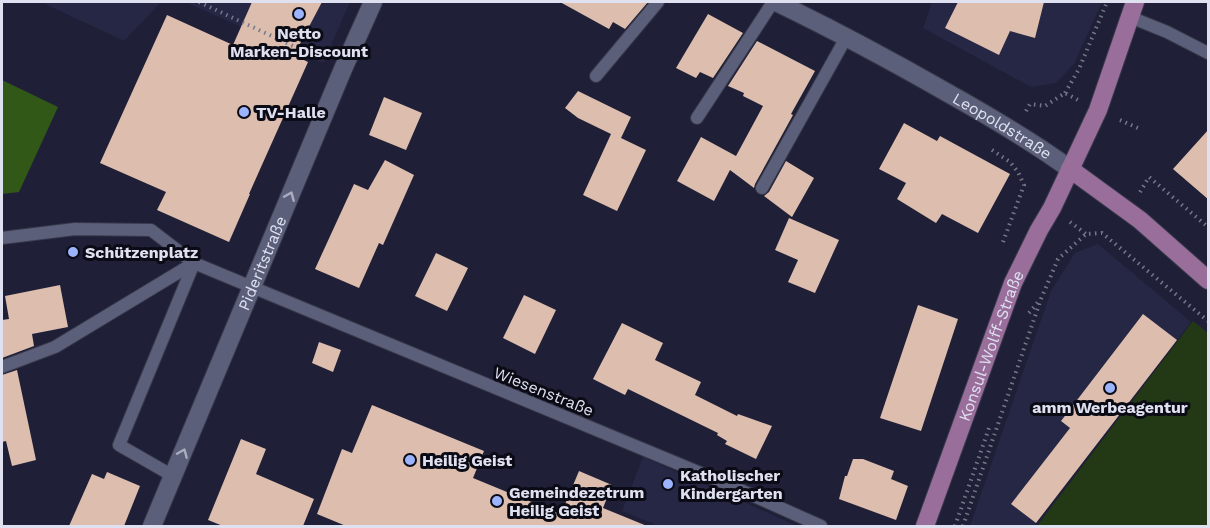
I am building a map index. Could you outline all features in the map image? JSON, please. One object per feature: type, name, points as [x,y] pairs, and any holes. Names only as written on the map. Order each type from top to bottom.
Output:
[{"type":"main road","name":"Konsul-Wolff-Straße","points":[[926,526],[1013,283],[1098,110],[1132,9]]},
{"type":"main road","name":"Leopoldstraße","points":[[1070,169],[1140,220],[1209,280]]},
{"type":"street","name":"Pideritstraße","points":[[152,526],[373,2]]},
{"type":"street","name":"Leopoldstraße","points":[[775,2],[847,36],[1015,131],[1070,169]]},
{"type":"lane","points":[[596,76],[658,2]]},
{"type":"lane","points":[[697,118],[775,2]]},
{"type":"lane","points":[[1132,9],[1167,32],[1209,52]]},
{"type":"lane","points":[[762,188],[847,36]]},
{"type":"lane","name":"Wiesenstraße","points":[[2,238],[75,229],[151,230],[194,263],[716,479],[821,526]]},
{"type":"lane","points":[[2,367],[55,347],[194,263]]},
{"type":"lane","points":[[173,476],[118,446],[194,263]]},
{"type":"path","points":[[199,2],[343,69]]},
{"type":"path","points":[[1002,157],[1030,104],[1045,106],[1065,93],[1079,69],[1107,2]]},
{"type":"path","points":[[1065,93],[1140,129]]},
{"type":"path","points":[[986,145],[1010,162],[1024,185],[1000,251]]},
{"type":"path","points":[[1149,177],[1209,227]]},
{"type":"path","points":[[963,526],[1041,299],[1058,259],[1086,234],[1101,233],[1209,321]]},
{"type":"path","points":[[1026,324],[1030,312],[1041,299]]},
{"type":"path","points":[[955,526],[991,423]]},
{"type":"shaded area","points":[[41,2],[161,2],[124,41]]},
{"type":"shaded area","points":[[185,2],[350,2],[323,63]]},
{"type":"shaded area","points":[[932,2],[1102,2],[1074,64],[1056,83],[1031,87],[923,28]]},
{"type":"shaded area","points":[[1098,244],[1191,322],[1034,526],[970,526],[1051,291],[1075,253]]},
{"type":"shaded area","name":"Katholischer Kindergarten","points":[[643,457],[797,526],[653,526],[654,524],[622,511]]},
{"type":"green space","points":[[2,80],[58,107],[19,192],[2,194]]},
{"type":"green space","points":[[1193,321],[1208,333],[1208,526],[1037,526]]},
{"type":"building","points":[[252,2],[322,2],[294,55],[308,62],[229,242],[157,210],[166,192],[100,163],[167,15],[233,45]]},
{"type":"building","points":[[560,2],[648,2],[625,29],[613,22],[609,29]]},
{"type":"building","points":[[958,2],[1044,2],[1035,38],[1010,31],[999,55],[945,28]]},
{"type":"building","points":[[708,14],[743,33],[713,78],[700,72],[696,78],[676,68]]},
{"type":"building","points":[[757,41],[815,71],[754,188],[730,170],[714,201],[677,181],[701,137],[736,156],[763,106],[743,96],[744,93],[728,86]]},
{"type":"building","points":[[578,91],[631,117],[621,138],[646,150],[617,211],[583,195],[611,134],[578,118],[565,108]]},
{"type":"building","points":[[384,97],[422,113],[406,150],[369,135]]},
{"type":"building","points":[[904,123],[937,141],[940,136],[1010,174],[978,233],[942,214],[936,223],[897,199],[906,183],[879,169]]},
{"type":"building","points":[[1209,129],[1209,200],[1173,169]]},
{"type":"building","points":[[385,160],[414,175],[383,245],[379,243],[359,288],[315,269],[354,184],[368,190]]},
{"type":"building","points":[[786,161],[814,178],[792,217],[764,196],[769,192]]},
{"type":"building","points":[[789,218],[839,240],[815,293],[788,282],[798,260],[775,250]]},
{"type":"building","points":[[436,253],[468,268],[447,311],[415,296]]},
{"type":"building","points":[[60,285],[68,327],[32,334],[34,346],[2,358],[2,320],[9,319],[5,296]]},
{"type":"building","points":[[524,295],[556,310],[535,354],[503,338]]},
{"type":"building","points":[[918,305],[958,319],[921,431],[880,418]]},
{"type":"building","points":[[1143,314],[1177,340],[1036,523],[1011,504],[1070,428],[1061,421]]},
{"type":"building","points":[[622,323],[663,343],[655,360],[701,382],[695,395],[737,416],[738,414],[772,426],[756,459],[725,444],[727,441],[717,435],[718,433],[628,389],[625,395],[593,379]]},
{"type":"building","points":[[319,342],[341,350],[333,372],[312,363]]},
{"type":"building","points":[[17,370],[36,460],[12,466],[6,441],[2,442],[2,375]]},
{"type":"building","name":"Heilig Geist","points":[[372,405],[484,451],[473,478],[561,514],[579,471],[612,485],[603,508],[647,526],[346,526],[317,514],[342,449],[352,453]]},
{"type":"building","points":[[241,439],[266,449],[256,474],[314,499],[303,526],[223,526],[208,520]]},
{"type":"building","points":[[853,459],[863,459],[894,471],[891,479],[908,486],[896,520],[839,499],[845,476],[847,476]]},
{"type":"building","points":[[107,472],[140,486],[124,526],[69,526],[92,474],[104,479]]},
{"type":"place","name":"Netto Marken-Discount","points":[[299,14]]},
{"type":"place","name":"TV-Halle","points":[[244,112]]},
{"type":"place","name":"Schützenplatz","points":[[73,252]]},
{"type":"place","name":"amm Werbeagentur","points":[[1110,388]]},
{"type":"place","name":"Heilig Geist","points":[[410,460]]},
{"type":"place","name":"Katholischer Kindergarten","points":[[668,484]]},
{"type":"place","name":"Gemeindezetrum Heilig Geist","points":[[497,501]]}]
